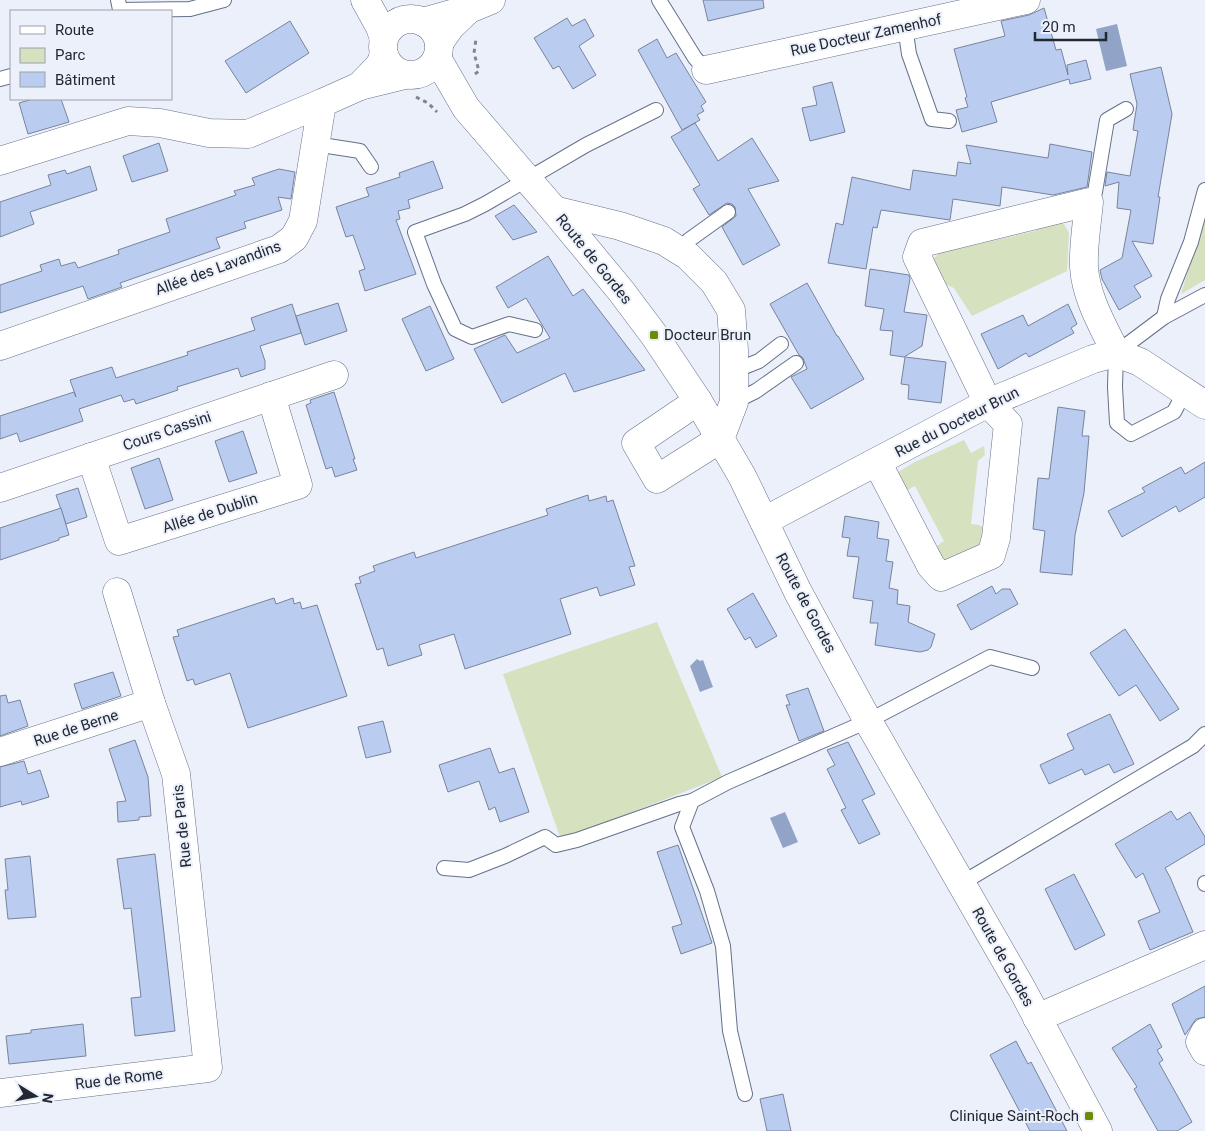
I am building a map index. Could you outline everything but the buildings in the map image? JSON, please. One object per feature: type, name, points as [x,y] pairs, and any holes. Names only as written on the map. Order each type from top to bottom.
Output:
[{"type":"street","points":[[365,0],[380,27],[391,68],[425,63]]},
{"type":"street","points":[[373,0],[431,27],[436,34],[425,63]]},
{"type":"street","name":"Rue Docteur Zamenhof","points":[[706,70],[1026,0]]},
{"type":"street","points":[[360,86],[380,65],[388,30],[396,23],[480,5]]},
{"type":"street","points":[[0,161],[128,121],[160,123],[209,133],[248,134],[360,86],[425,63],[451,26],[480,5]]},
{"type":"street","name":"Route de Gordes","points":[[425,63],[431,81],[466,108],[621,291],[654,335],[698,401],[742,476],[798,592],[868,721],[1022,989],[1098,1131]]},
{"type":"street","name":"Allée des Lavandins","points":[[0,346],[279,249],[294,238],[303,221],[322,103]]},
{"type":"street","points":[[877,462],[931,566],[941,577],[991,555],[996,538],[1008,424],[988,402],[917,257],[922,243],[1089,202],[1084,246],[1084,269],[1093,307],[1116,353],[1140,362],[1195,398]]},
{"type":"street","points":[[554,210],[620,226],[664,241],[688,256],[714,282],[731,310],[734,402],[720,439],[657,478],[636,443],[698,401]]},
{"type":"street","name":"Rue du Docteur Brun","points":[[764,521],[988,402],[1093,359],[1116,353]]},
{"type":"street","name":"Cours Cassini","points":[[0,488],[334,375]]},
{"type":"street","name":"Allée de Dublin","points":[[91,457],[119,542],[298,485],[271,396]]},
{"type":"street","name":"Rue de Paris","points":[[116,592],[151,703],[176,774],[208,1068]]},
{"type":"street","name":"Rue de Berne","points":[[0,752],[151,703]]},
{"type":"street","points":[[1037,1018],[1205,945]]},
{"type":"street","points":[[1205,1032],[1200,1042],[1205,1051]]},
{"type":"street","name":"Rue de Rome","points":[[0,1093],[208,1068]]},
{"type":"lane","points":[[120,7],[190,9],[224,0]]},
{"type":"lane","points":[[659,0],[695,58],[706,70]]},
{"type":"lane","points":[[905,26],[910,54],[932,119],[949,121]]},
{"type":"lane","points":[[1089,202],[1095,192],[1107,120],[1126,109]]},
{"type":"lane","points":[[534,330],[509,324],[472,337],[455,328],[434,284],[415,232],[465,214],[528,180],[586,145],[656,110]]},
{"type":"lane","points":[[315,144],[360,152],[371,167]]},
{"type":"lane","points":[[1164,317],[1168,299],[1191,242],[1205,190]]},
{"type":"lane","points":[[679,251],[689,240],[728,212]]},
{"type":"lane","points":[[1195,398],[1174,412],[1131,434],[1117,423],[1114,388],[1116,353],[1164,317],[1205,295]]},
{"type":"lane","points":[[734,371],[759,361],[781,344]]},
{"type":"lane","points":[[734,402],[756,391],[796,363]]},
{"type":"lane","points":[[444,868],[469,870],[545,837],[556,845],[577,840],[692,801],[728,782],[868,721],[990,657],[1032,668]]},
{"type":"lane","points":[[962,883],[1194,746],[1205,734]]},
{"type":"lane","points":[[692,801],[682,827],[707,891],[723,946],[730,1031],[745,1094]]},
{"type":"path","points":[[472,77],[480,71],[474,53],[477,36]]},
{"type":"green space","points":[[1205,215],[1205,280],[1181,294]]},
{"type":"green space","points":[[1057,221],[1064,224],[1069,233],[1067,271],[972,316],[954,288],[931,278],[929,263],[939,253],[1035,231],[1043,223]]},
{"type":"green space","points":[[964,440],[971,453],[984,446],[985,455],[978,461],[971,524],[984,528],[987,542],[944,564],[934,548],[944,541],[915,486],[904,492],[895,482],[898,472],[915,462]]},
{"type":"green space","points":[[657,622],[722,777],[561,840],[503,674]]},
{"type":"water","points":[[1117,24],[1127,66],[1106,71],[1096,29]]},
{"type":"water","points":[[697,659],[703,660],[713,687],[700,692],[690,666]]},
{"type":"water","points":[[785,812],[798,842],[783,848],[770,818]]},
{"type":"place","name":"Docteur Brun","points":[[654,335]]},
{"type":"place","name":"Clinique Saint-Roch","points":[[1089,1116]]}]
